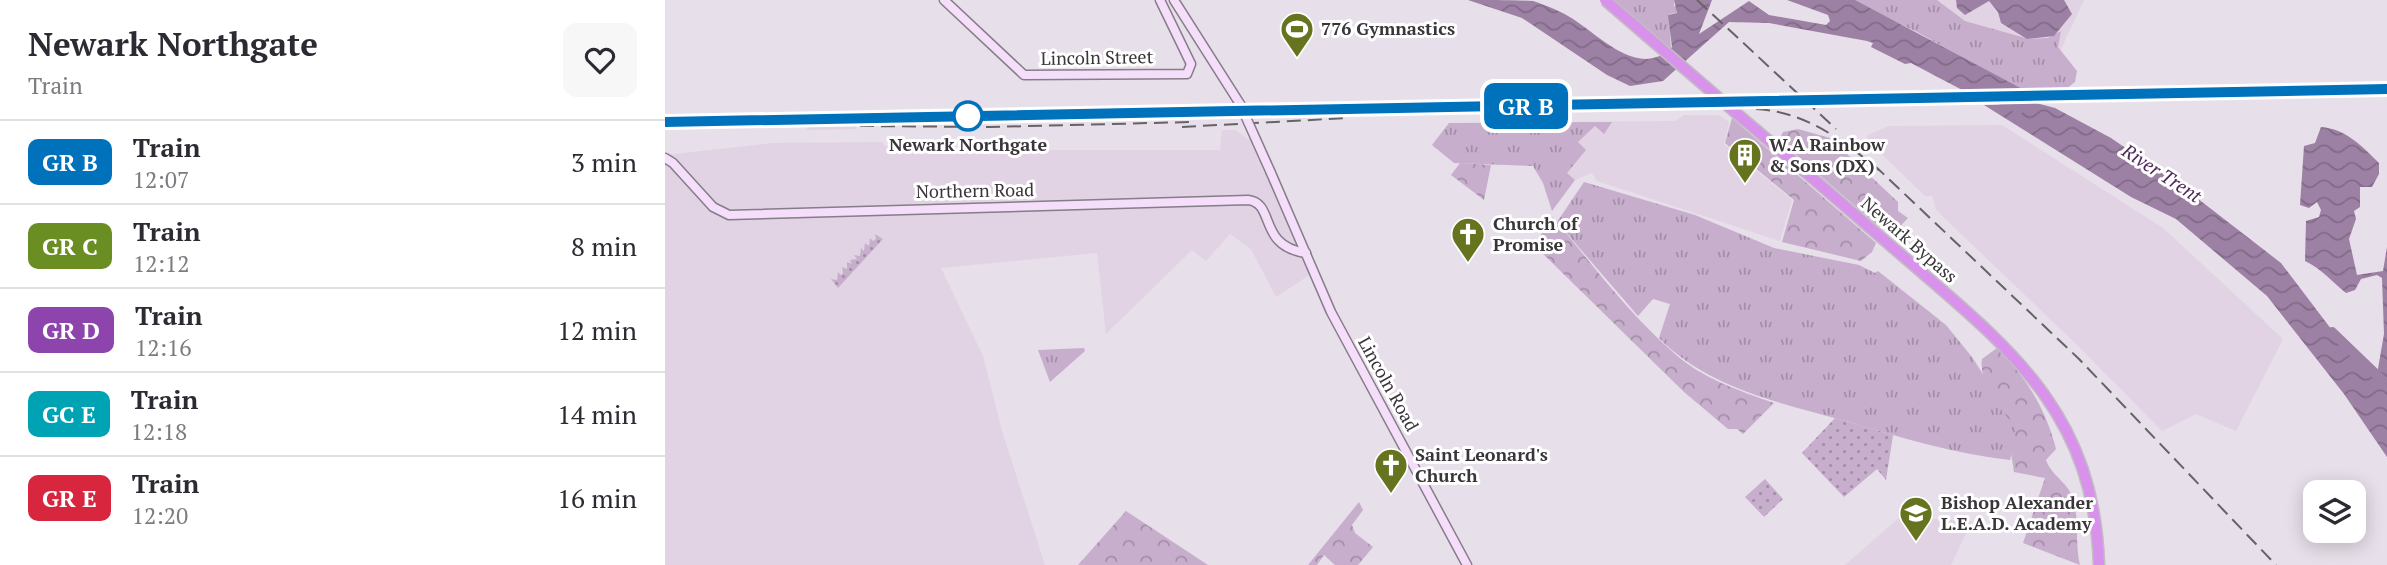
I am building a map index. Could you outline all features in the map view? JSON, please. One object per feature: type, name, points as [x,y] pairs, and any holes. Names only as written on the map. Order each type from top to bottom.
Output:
[{"type":"highway","name":"Newark Bypass","points":[[1605,0],[2009,350],[2045,393],[2070,437],[2085,473],[2097,527],[2099,565]]},
{"type":"street","name":"Lincoln Street","points":[[944,0],[1011,66],[1024,75],[1187,74],[1191,64],[1160,0]]},
{"type":"street","name":"Lincoln Road","points":[[1174,0],[1240,104],[1331,312],[1467,565]]},
{"type":"street","name":"Northern Road","points":[[665,158],[673,163],[713,207],[729,215],[1248,200],[1260,205],[1276,239],[1282,245],[1304,249]]},
{"type":"shaded area","points":[[1929,0],[2084,0],[2060,51],[1976,35]]},
{"type":"shaded area","points":[[1684,115],[1719,115],[1729,122],[1724,144],[1792,200],[1780,241],[1597,181],[1592,173],[1575,180],[1540,154],[1540,122],[1675,121]]},
{"type":"shaded area","points":[[856,117],[856,129],[807,130],[807,124],[689,127],[689,121]]},
{"type":"shaded area","points":[[2002,125],[2163,228],[2283,339],[2236,431],[2196,414],[2162,431],[1936,210],[1932,196],[1925,196],[1867,140],[1868,135],[1889,126]]},
{"type":"shaded area","points":[[1222,130],[1235,130],[1254,143],[1311,274],[1276,297],[1251,249],[1230,234],[1206,261],[1192,250],[1106,334],[1097,253],[941,268],[983,356],[1002,431],[1045,565],[665,565],[665,155],[773,143],[883,142],[884,146],[985,150],[1220,150]]},
{"type":"shaded area","name":"Bishop Alexander L.E.A.D. Academy","points":[[1900,517],[1972,521],[1951,565],[1845,565]]},
{"type":"green space","points":[[1614,0],[1674,0],[1674,6],[1678,9],[1676,13],[1669,14],[1671,49]]},
{"type":"green space","points":[[1849,0],[1937,0],[1965,21],[2029,39],[2048,38],[2061,31],[2058,47],[2077,71],[2075,82],[2062,92],[2020,90],[1917,32]]},
{"type":"green space","points":[[1732,118],[1876,243],[1872,252],[1861,261],[1782,242],[1794,200],[1725,143]]},
{"type":"green space","points":[[1612,122],[1604,134],[1595,126],[1578,142],[1586,150],[1567,173],[1575,180],[1552,211],[1543,183],[1533,166],[1454,163],[1432,145],[1449,123]]},
{"type":"green space","points":[[1798,129],[1830,138],[1898,202],[1898,211],[1908,218],[1893,234],[1877,225],[1779,140],[1783,132]]},
{"type":"green space","points":[[1460,163],[1491,165],[1484,200],[1451,175]]},
{"type":"green space","points":[[1584,182],[1695,215],[1774,248],[1859,265],[1875,273],[1878,271],[1946,325],[1972,357],[2018,429],[2010,460],[1929,445],[1773,401],[1700,370],[1659,338],[1670,304],[1653,299],[1638,316],[1557,222]]},
{"type":"green space","points":[[1553,217],[1626,305],[1674,353],[1709,377],[1774,403],[1743,434],[1737,429],[1728,429],[1684,392],[1534,245]]},
{"type":"green space","points":[[875,234],[883,239],[838,288],[831,279],[837,280],[838,272],[841,275],[843,273],[842,267],[847,269],[847,262],[852,264],[850,260],[857,259],[854,255],[860,256],[861,248],[864,251],[865,243],[869,246],[870,238],[873,241],[876,239]]},
{"type":"green space","points":[[1084,348],[1085,351],[1050,382],[1038,350]]},
{"type":"green space","points":[[1997,348],[2026,382],[2047,420],[2056,449],[2046,460],[2072,495],[2080,565],[2023,543],[2045,478],[2014,472],[2009,440],[2015,431],[1988,387],[1982,366],[1982,359]]},
{"type":"green space","points":[[1835,418],[1893,435],[1886,480],[1877,469],[1844,497],[1802,453]]},
{"type":"green space","points":[[1765,479],[1783,499],[1764,517],[1745,497]]},
{"type":"green space","points":[[1359,502],[1363,510],[1352,525],[1355,533],[1373,547],[1358,565],[1335,565],[1324,555],[1317,565],[1308,565]]},
{"type":"green space","points":[[1126,511],[1208,565],[1078,565]]},
{"type":"water","points":[[1468,0],[1533,1],[1568,16],[1619,51],[1646,59],[1659,56],[1672,47],[1668,15],[1677,13],[1674,0],[1712,0],[1699,34],[1749,1],[1769,15],[1826,25],[1830,21],[1828,15],[1787,0],[1855,0],[2028,92],[1966,92],[1911,63],[1905,64],[1871,47],[1873,43],[1867,41],[1769,23],[1729,22],[1663,81],[1630,86],[1607,75],[1522,18]]},
{"type":"water","points":[[1956,0],[2064,0],[2072,14],[2054,36],[2027,39],[2001,23],[1998,12],[1989,1],[1965,15],[1957,8]]},
{"type":"water","points":[[2036,103],[2055,108],[2111,138],[2184,188],[2281,263],[2347,350],[2376,380],[2384,334],[2382,278],[2377,275],[2361,279],[2355,290],[2346,293],[2305,261],[2306,221],[2319,217],[2321,210],[2317,202],[2309,208],[2300,205],[2304,146],[2315,143],[2321,127],[2346,135],[2379,163],[2379,174],[2372,187],[2360,187],[2360,207],[2354,211],[2356,219],[2349,239],[2357,275],[2383,271],[2387,247],[2387,457],[2344,394],[2267,296],[2176,219],[2131,197],[1984,105]]},
{"type":"waterway","name":"River Trent","points":[[1980,88],[2019,109]]},
{"type":"waterway","name":"River Trent","points":[[2332,332],[2387,385]]},
{"type":"railway","points":[[1697,0],[1836,129]]},
{"type":"railway","points":[[665,123],[2387,89]]},
{"type":"railway","points":[[1756,109],[1774,111],[1807,122],[1838,139],[1880,171]]},
{"type":"railway","points":[[1182,127],[1347,118]]},
{"type":"railway","points":[[860,126],[991,127],[1192,122]]},
{"type":"railway","points":[[1874,165],[2079,359],[2276,565]]},
{"type":"train","points":[[665,122],[2387,89]]},
{"type":"place","name":"776 Gymnastics","points":[[1297,59]]},
{"type":"place","name":"Newark Northgate","points":[[968,116]]},
{"type":"place","name":"W.A Rainbow & Sons (DX)","points":[[1745,185]]},
{"type":"place","name":"Church of Promise","points":[[1468,264]]},
{"type":"place","name":"Saint Leonard's Church","points":[[1391,495]]},
{"type":"place","name":"Bishop Alexander L.E.A.D. Academy","points":[[1916,543]]}]
